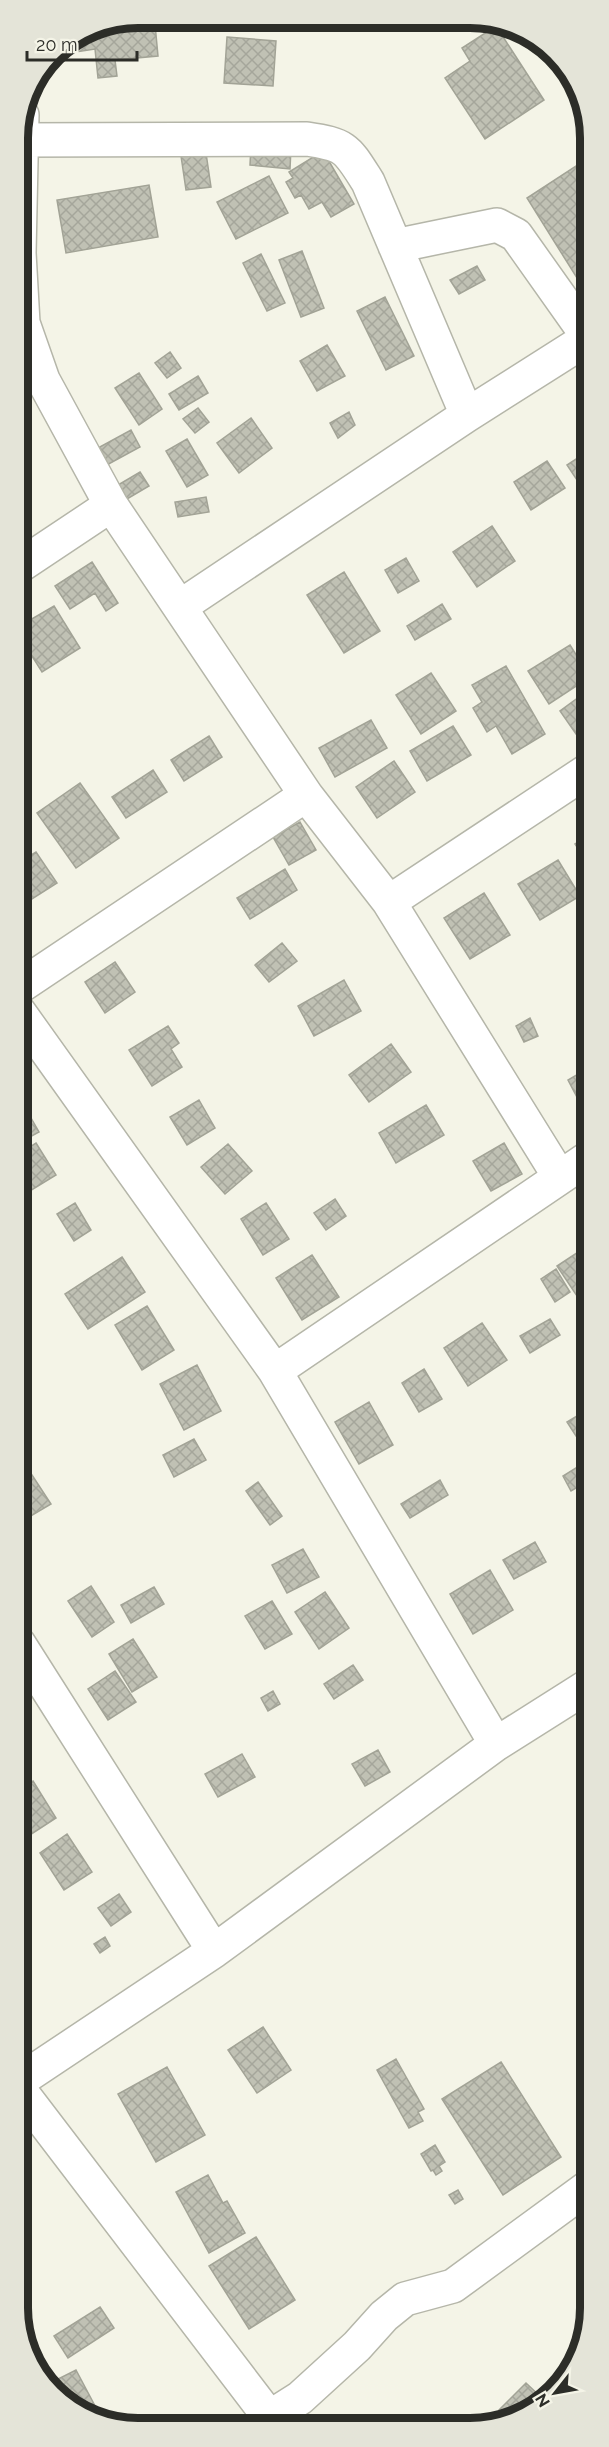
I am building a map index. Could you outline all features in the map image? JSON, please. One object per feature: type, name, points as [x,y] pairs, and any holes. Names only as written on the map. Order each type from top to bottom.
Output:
[{"type":"street","points":[[29,128],[307,139],[335,143],[351,156],[368,182],[467,415]]},
{"type":"street","points":[[395,246],[497,225],[516,235],[580,325]]},
{"type":"street","points":[[29,342],[43,380],[111,505],[306,795],[389,902],[559,1176]]},
{"type":"street","points":[[181,606],[467,415],[580,344]]},
{"type":"street","points":[[29,560],[111,505]]},
{"type":"street","points":[[389,902],[580,777]]},
{"type":"street","points":[[29,981],[306,795]]},
{"type":"street","points":[[29,1026],[274,1371],[496,1744]]},
{"type":"street","points":[[274,1371],[580,1163]]},
{"type":"street","points":[[28,1659],[214,1951]]},
{"type":"street","points":[[28,2075],[214,1951],[496,1744],[580,1691]]},
{"type":"street","points":[[28,2101],[270,2418]]},
{"type":"street","points":[[278,2418],[357,2346],[384,2316],[405,2299],[453,2286],[580,2193]]},
{"type":"building","points":[[155,28],[158,56],[115,60],[117,76],[98,78],[95,49],[76,52],[78,47],[103,34],[124,29]]},
{"type":"building","points":[[489,30],[500,33],[544,100],[485,139],[445,78],[470,61],[462,48]]},
{"type":"building","points":[[227,37],[276,41],[273,86],[224,83]]},
{"type":"building","points":[[251,145],[291,148],[290,169],[250,165]]},
{"type":"building","points":[[323,151],[354,204],[331,217],[322,202],[309,209],[301,195],[295,198],[286,182],[293,178],[289,172]]},
{"type":"building","points":[[206,153],[211,187],[186,190],[181,156]]},
{"type":"building","points":[[576,166],[580,172],[580,276],[577,278],[527,198]]},
{"type":"building","points":[[269,176],[288,213],[236,239],[217,202]]},
{"type":"building","points":[[149,185],[158,237],[66,253],[57,200]]},
{"type":"building","points":[[302,251],[324,308],[301,317],[279,260]]},
{"type":"building","points":[[261,254],[285,303],[267,311],[243,263]]},
{"type":"building","points":[[477,266],[485,280],[459,294],[450,280]]},
{"type":"building","points":[[385,297],[414,356],[386,370],[357,311]]},
{"type":"building","points":[[327,345],[345,376],[317,391],[300,361]]},
{"type":"building","points":[[170,352],[181,368],[167,378],[155,363]]},
{"type":"building","points":[[139,373],[162,409],[139,425],[115,388]]},
{"type":"building","points":[[198,376],[208,393],[179,410],[169,394]]},
{"type":"building","points":[[198,408],[209,422],[195,433],[183,419]]},
{"type":"building","points":[[349,412],[355,425],[338,438],[330,423]]},
{"type":"building","points":[[251,418],[272,448],[239,473],[217,443]]},
{"type":"building","points":[[131,430],[140,447],[105,466],[96,449]]},
{"type":"building","points":[[187,439],[208,475],[187,487],[166,451]]},
{"type":"building","points":[[580,457],[580,484],[567,465]]},
{"type":"building","points":[[547,461],[565,488],[531,510],[514,482]]},
{"type":"building","points":[[140,472],[149,486],[127,499],[118,485]]},
{"type":"building","points":[[206,497],[209,512],[178,517],[175,502]]},
{"type":"building","points":[[492,526],[515,561],[477,587],[453,552]]},
{"type":"building","points":[[406,558],[419,581],[398,593],[385,570]]},
{"type":"building","points":[[92,562],[118,603],[106,611],[95,593],[70,609],[55,586]]},
{"type":"building","points":[[344,572],[380,631],[344,653],[307,595]]},
{"type":"building","points":[[442,604],[451,619],[415,640],[407,626]]},
{"type":"building","points":[[54,606],[80,648],[42,672],[29,651],[29,621]]},
{"type":"building","points":[[570,645],[580,661],[580,684],[549,704],[528,671]]},
{"type":"building","points":[[506,666],[545,734],[512,754],[496,726],[487,732],[473,708],[482,702],[472,685]]},
{"type":"building","points":[[431,673],[456,711],[421,734],[396,695]]},
{"type":"building","points":[[580,696],[580,731],[576,734],[560,711]]},
{"type":"building","points":[[371,720],[387,748],[335,777],[319,748]]},
{"type":"building","points":[[453,726],[471,755],[427,781],[410,751]]},
{"type":"building","points":[[209,736],[222,757],[184,781],[171,760]]},
{"type":"building","points":[[394,761],[415,792],[377,818],[356,787]]},
{"type":"building","points":[[153,770],[167,792],[126,818],[112,797]]},
{"type":"building","points":[[80,783],[119,838],[76,868],[37,813]]},
{"type":"building","points":[[300,822],[316,850],[289,865],[273,837]]},
{"type":"building","points":[[580,841],[580,852],[575,844]]},
{"type":"building","points":[[36,852],[57,883],[29,901],[29,857]]},
{"type":"building","points":[[558,860],[580,896],[540,920],[518,884]]},
{"type":"building","points":[[285,869],[297,890],[250,919],[237,898]]},
{"type":"building","points":[[484,893],[510,935],[470,959],[444,918]]},
{"type":"building","points":[[282,943],[297,961],[269,982],[255,965]]},
{"type":"building","points":[[115,962],[135,992],[105,1013],[85,982]]},
{"type":"building","points":[[344,980],[361,1011],[314,1036],[298,1006]]},
{"type":"building","points":[[530,1018],[538,1036],[524,1042],[516,1026]]},
{"type":"building","points":[[168,1026],[179,1043],[171,1049],[182,1067],[152,1086],[129,1050]]},
{"type":"building","points":[[391,1044],[411,1072],[369,1102],[349,1075]]},
{"type":"building","points":[[580,1073],[580,1100],[579,1101],[568,1080]]},
{"type":"building","points":[[199,1100],[215,1128],[187,1145],[170,1117]]},
{"type":"building","points":[[426,1105],[444,1135],[396,1163],[379,1133]]},
{"type":"building","points":[[29,1114],[39,1132],[29,1138]]},
{"type":"building","points":[[36,1143],[56,1175],[29,1192],[29,1148]]},
{"type":"building","points":[[504,1143],[522,1174],[491,1191],[473,1161]]},
{"type":"building","points":[[228,1144],[252,1171],[225,1194],[201,1167]]},
{"type":"building","points":[[335,1199],[346,1216],[326,1230],[314,1213]]},
{"type":"building","points":[[75,1203],[91,1230],[74,1241],[57,1214]]},
{"type":"building","points":[[266,1203],[289,1239],[263,1255],[241,1219]]},
{"type":"building","points":[[580,1251],[580,1300],[557,1266]]},
{"type":"building","points":[[312,1255],[339,1297],[302,1320],[276,1278]]},
{"type":"building","points":[[122,1257],[145,1292],[88,1329],[65,1294]]},
{"type":"building","points":[[556,1269],[570,1292],[555,1302],[541,1279]]},
{"type":"building","points":[[147,1306],[174,1350],[142,1370],[115,1325]]},
{"type":"building","points":[[550,1319],[560,1335],[530,1353],[520,1336]]},
{"type":"building","points":[[482,1323],[507,1360],[468,1386],[444,1348]]},
{"type":"building","points":[[197,1365],[221,1411],[184,1430],[160,1384]]},
{"type":"building","points":[[424,1369],[442,1399],[419,1412],[402,1383]]},
{"type":"building","points":[[369,1402],[393,1445],[359,1464],[335,1422]]},
{"type":"building","points":[[580,1414],[580,1433],[576,1436],[567,1422]]},
{"type":"building","points":[[194,1439],[206,1460],[174,1477],[163,1455]]},
{"type":"building","points":[[579,1466],[580,1486],[571,1491],[563,1476]]},
{"type":"building","points":[[30,1472],[51,1504],[28,1517]]},
{"type":"building","points":[[440,1480],[448,1495],[410,1518],[401,1504]]},
{"type":"building","points":[[258,1482],[282,1516],[270,1525],[246,1491]]},
{"type":"building","points":[[535,1542],[546,1562],[514,1579],[503,1560]]},
{"type":"building","points":[[303,1549],[319,1577],[287,1593],[272,1565]]},
{"type":"building","points":[[490,1570],[513,1610],[473,1634],[450,1594]]},
{"type":"building","points":[[91,1586],[114,1622],[92,1637],[68,1601]]},
{"type":"building","points":[[154,1587],[164,1604],[131,1623],[121,1605]]},
{"type":"building","points":[[325,1592],[349,1628],[319,1649],[295,1612]]},
{"type":"building","points":[[272,1601],[292,1634],[265,1649],[245,1616]]},
{"type":"building","points":[[133,1639],[157,1677],[132,1692],[109,1654]]},
{"type":"building","points":[[353,1665],[363,1680],[334,1699],[324,1684]]},
{"type":"building","points":[[115,1671],[136,1702],[108,1720],[88,1689]]},
{"type":"building","points":[[273,1691],[280,1704],[268,1711],[261,1698]]},
{"type":"building","points":[[378,1750],[390,1772],[365,1786],[352,1764]]},
{"type":"building","points":[[242,1754],[255,1777],[218,1797],[205,1774]]},
{"type":"building","points":[[33,1781],[56,1818],[28,1836],[28,1784]]},
{"type":"building","points":[[67,1834],[92,1872],[64,1890],[40,1853]]},
{"type":"building","points":[[119,1894],[131,1912],[111,1926],[98,1908]]},
{"type":"building","points":[[105,1937],[110,1946],[100,1953],[94,1944]]},
{"type":"building","points":[[263,2027],[291,2070],[257,2093],[228,2050]]},
{"type":"building","points":[[396,2059],[424,2109],[418,2112],[423,2121],[409,2128],[377,2070]]},
{"type":"building","points":[[501,2062],[561,2157],[503,2195],[442,2099]]},
{"type":"building","points":[[167,2067],[205,2135],[156,2162],[118,2094]]},
{"type":"building","points":[[435,2145],[445,2162],[439,2166],[442,2171],[436,2175],[421,2154]]},
{"type":"building","points":[[208,2175],[223,2203],[227,2201],[245,2233],[209,2253],[176,2192]]},
{"type":"building","points":[[458,2190],[463,2199],[455,2204],[449,2195]]},
{"type":"building","points":[[256,2237],[295,2300],[249,2329],[209,2266]]},
{"type":"building","points":[[100,2307],[114,2328],[68,2358],[54,2336]]},
{"type":"building","points":[[76,2370],[97,2410],[78,2400],[55,2380]]},
{"type":"building","points":[[525,2384],[525,2404],[503,2414],[499,2410]]}]
